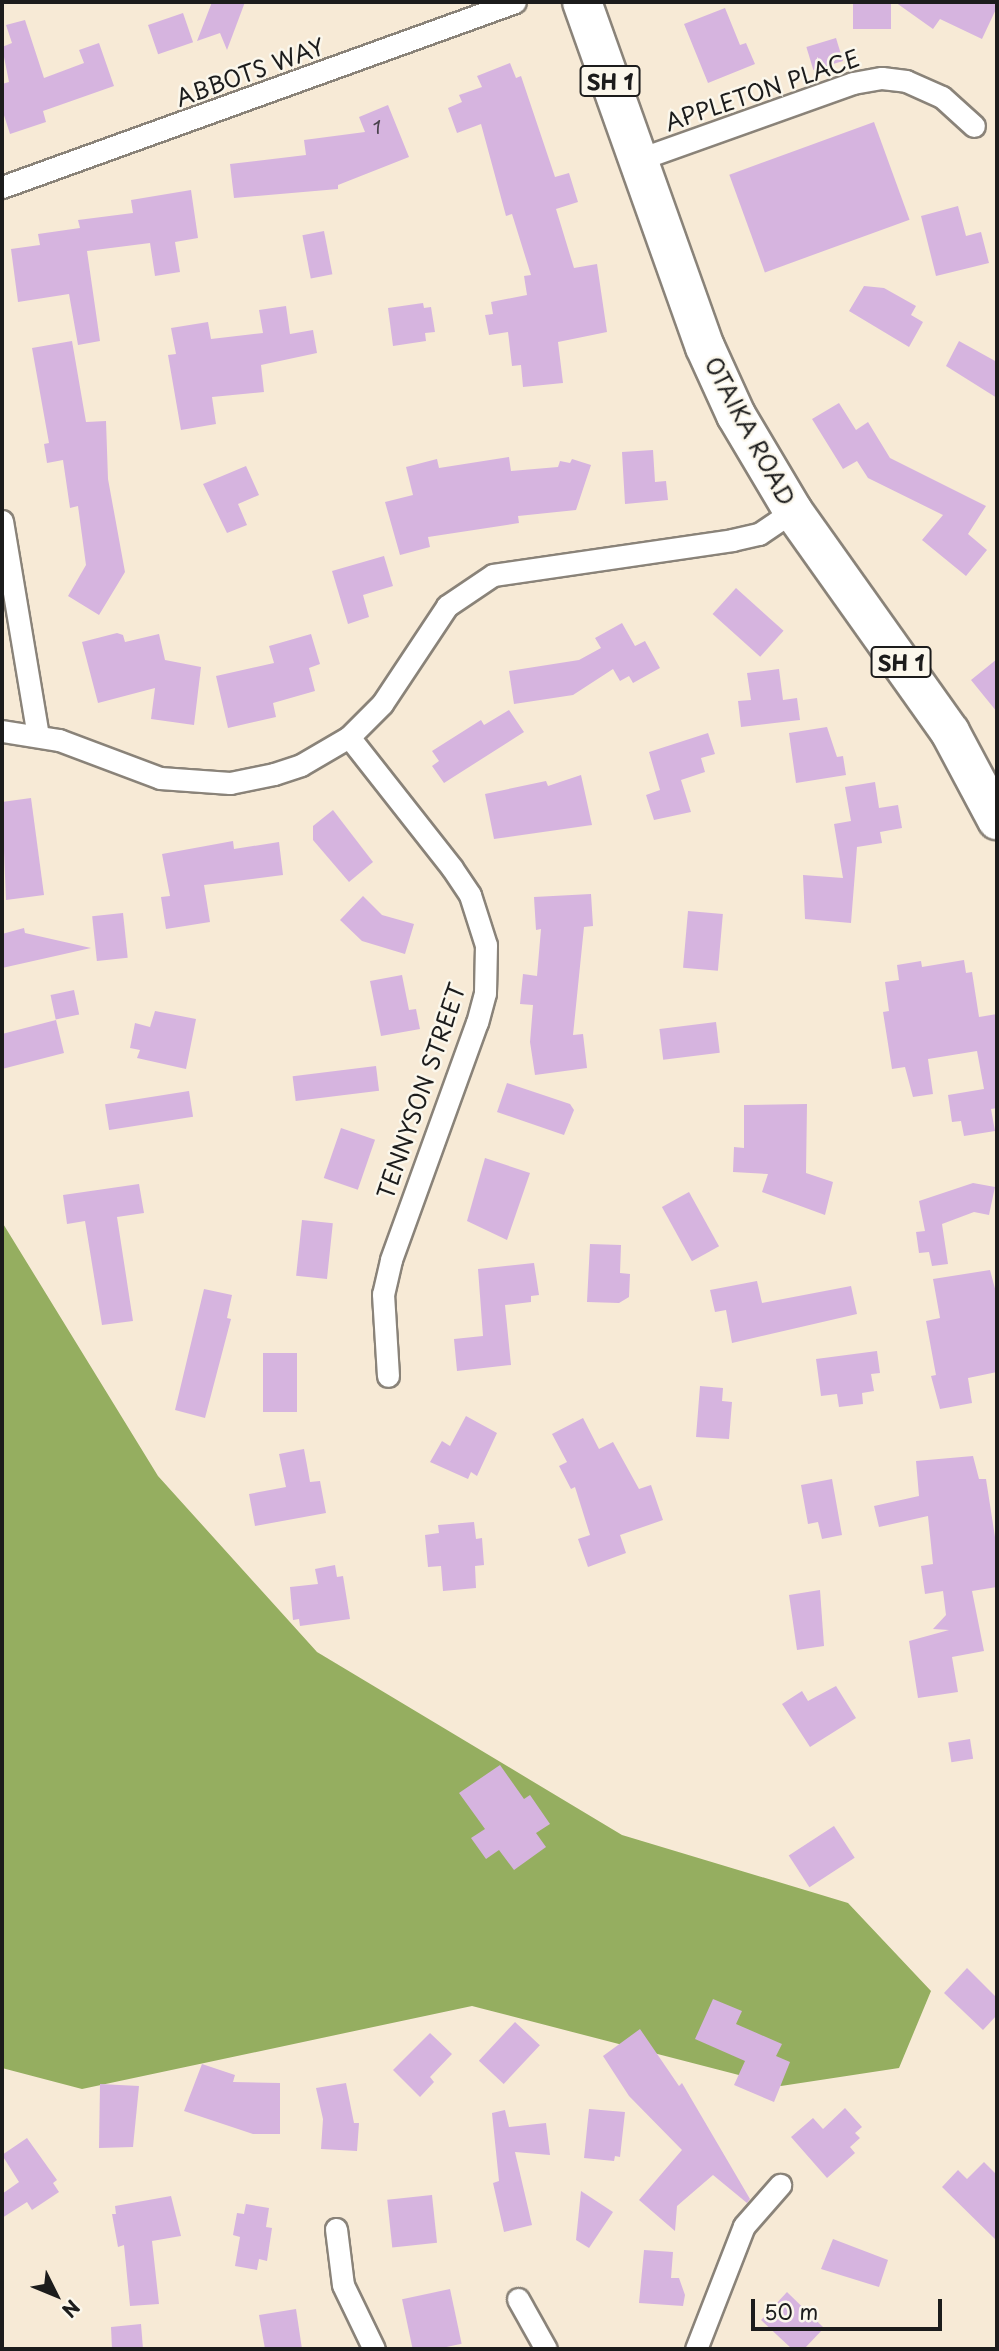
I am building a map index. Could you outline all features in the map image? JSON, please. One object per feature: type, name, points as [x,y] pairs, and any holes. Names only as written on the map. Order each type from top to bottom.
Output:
[{"type":"highway","name":"OTAIKA ROAD","points":[[582,2],[705,347],[736,415],[793,511],[950,732],[997,820]]},
{"type":"street","name":"ABBOTS WAY","points":[[2,187],[515,2]]},
{"type":"street","name":"APPLETON PLACE","points":[[637,160],[853,83],[881,78],[906,81],[942,97],[974,126]]},
{"type":"street","points":[[2,731],[38,735],[160,778],[208,783],[274,774],[301,765],[349,737],[382,704],[447,606],[493,575],[746,537],[759,534],[793,511]]},
{"type":"street","points":[[2,521],[38,735]]},
{"type":"street","name":"TENNYSON STREET","points":[[349,737],[452,868],[470,895],[486,945],[485,993],[477,1022],[383,1294],[388,1376]]},
{"type":"street","points":[[696,2349],[744,2226],[780,2185]]},
{"type":"street","points":[[336,2229],[343,2285],[374,2349]]},
{"type":"street","points":[[518,2299],[546,2349]]},
{"type":"green space","points":[[2,1222],[158,1476],[317,1652],[622,1835],[848,1903],[931,1991],[899,2068],[781,2086],[472,2006],[82,2089],[2,2068]]},
{"type":"building","points":[[212,2],[245,2],[227,50],[220,33],[197,41]]},
{"type":"building","points":[[853,2],[891,2],[891,29],[853,29]]},
{"type":"building","points":[[895,2],[997,2],[997,7],[982,39],[940,19],[933,29]]},
{"type":"building","points":[[725,8],[740,45],[746,43],[755,64],[708,83],[684,24]]},
{"type":"building","points":[[183,13],[193,42],[158,54],[148,25]]},
{"type":"building","points":[[25,20],[44,78],[84,63],[79,50],[99,43],[114,86],[43,111],[46,122],[10,134],[2,109],[2,84],[9,82],[2,47],[12,43],[6,25]]},
{"type":"building","points":[[836,38],[843,61],[813,70],[806,47]]},
{"type":"building","points":[[510,63],[516,78],[521,76],[555,177],[569,173],[578,202],[556,209],[574,268],[597,264],[607,332],[558,342],[563,383],[523,387],[521,365],[512,366],[508,332],[489,335],[485,315],[493,314],[491,302],[527,295],[524,276],[531,275],[512,214],[506,216],[481,124],[457,133],[448,108],[462,102],[459,95],[482,87],[477,76]]},
{"type":"building","points":[[388,105],[409,157],[338,185],[338,189],[234,198],[230,164],[306,155],[304,140],[365,132],[359,117]]},
{"type":"building","points":[[874,122],[910,220],[765,272],[729,175]]},
{"type":"building","points":[[191,190],[198,238],[175,242],[180,272],[155,276],[150,243],[87,251],[100,341],[78,345],[69,294],[18,302],[11,249],[40,245],[38,234],[80,228],[78,220],[133,213],[131,200]]},
{"type":"building","points":[[958,206],[966,236],[981,232],[989,263],[936,276],[921,216]]},
{"type":"building","points":[[324,231],[332,274],[311,278],[302,235]]},
{"type":"building","points":[[864,286],[884,288],[916,306],[911,315],[923,322],[909,347],[849,311]]},
{"type":"building","points":[[423,303],[424,308],[431,307],[435,332],[425,333],[426,341],[393,346],[388,308]]},
{"type":"building","points":[[286,306],[290,334],[313,330],[317,353],[261,365],[264,392],[212,397],[216,424],[181,430],[168,355],[176,354],[171,328],[208,322],[211,339],[263,333],[259,310]]},
{"type":"building","points":[[72,341],[86,422],[106,421],[108,479],[125,572],[99,615],[68,596],[86,565],[78,506],[70,508],[63,460],[47,463],[44,444],[49,443],[32,348]]},
{"type":"building","points":[[959,341],[997,362],[997,398],[946,366]]},
{"type":"building","points":[[839,403],[856,430],[868,422],[890,458],[986,506],[968,534],[987,550],[966,576],[922,540],[943,515],[868,478],[857,461],[843,469],[812,419]]},
{"type":"building","points":[[653,450],[655,482],[666,481],[668,500],[625,504],[622,452]]},
{"type":"building","points":[[509,457],[511,471],[558,467],[560,461],[570,463],[572,459],[591,465],[576,510],[518,516],[519,523],[428,537],[430,547],[400,555],[385,502],[413,495],[406,467],[437,459],[439,468]]},
{"type":"building","points":[[246,466],[259,495],[238,504],[247,525],[227,533],[203,484]]},
{"type":"building","points":[[384,556],[393,586],[363,595],[369,617],[348,624],[332,571]]},
{"type":"building","points":[[736,588],[784,631],[760,657],[713,614]]},
{"type":"building","points":[[622,623],[635,646],[645,641],[660,668],[633,683],[629,676],[620,681],[613,669],[573,695],[514,704],[509,671],[579,660],[601,648],[595,638]]},
{"type":"building","points":[[117,633],[123,635],[125,642],[159,634],[165,660],[201,667],[194,725],[151,719],[155,688],[98,703],[82,642]]},
{"type":"building","points":[[311,634],[320,664],[309,668],[315,691],[273,703],[276,717],[228,728],[216,676],[274,663],[269,646]]},
{"type":"building","points":[[997,659],[997,712],[971,680]]},
{"type":"building","points":[[779,669],[783,700],[797,698],[800,720],[741,727],[738,701],[751,700],[747,673]]},
{"type":"building","points":[[509,710],[524,732],[444,783],[432,766],[439,761],[432,751],[481,720],[484,725]]},
{"type":"building","points":[[827,727],[837,757],[843,756],[846,775],[796,783],[789,733]]},
{"type":"building","points":[[708,733],[715,754],[701,758],[705,772],[681,780],[691,812],[654,820],[646,795],[660,790],[649,752]]},
{"type":"building","points":[[581,775],[592,825],[494,839],[485,794],[546,781],[548,786]]},
{"type":"building","points":[[875,782],[879,808],[898,805],[902,828],[880,832],[882,843],[857,847],[851,923],[805,919],[803,875],[843,878],[834,824],[851,821],[845,787]]},
{"type":"building","points":[[31,798],[44,895],[6,900],[2,802]]},
{"type":"building","points":[[333,810],[373,862],[349,882],[313,840],[313,826]]},
{"type":"building","points":[[233,841],[234,849],[279,842],[283,875],[204,885],[210,922],[166,929],[161,897],[170,896],[162,854]]},
{"type":"building","points":[[591,894],[593,926],[584,927],[573,1035],[583,1034],[587,1068],[535,1075],[530,1042],[533,1005],[520,1004],[523,974],[537,976],[541,929],[536,930],[534,897]]},
{"type":"building","points":[[363,896],[382,915],[414,924],[405,954],[362,941],[340,920]]},
{"type":"building","points":[[688,911],[723,914],[718,971],[683,968]]},
{"type":"building","points":[[123,913],[128,958],[97,961],[92,916]]},
{"type":"building","points":[[24,928],[25,933],[91,948],[2,968],[2,934]]},
{"type":"building","points":[[964,960],[966,973],[972,972],[979,1017],[997,1014],[997,1108],[991,1109],[995,1131],[964,1136],[961,1121],[952,1122],[948,1095],[984,1089],[977,1051],[928,1059],[933,1094],[913,1097],[905,1067],[892,1069],[883,1012],[889,1011],[885,982],[899,980],[897,965],[921,961],[922,967]]},
{"type":"building","points":[[402,975],[409,1010],[416,1009],[420,1029],[381,1036],[370,981]]},
{"type":"building","points":[[74,990],[79,1014],[56,1019],[51,995]]},
{"type":"building","points":[[155,1011],[196,1019],[186,1069],[137,1058],[140,1050],[130,1048],[135,1023],[150,1027]]},
{"type":"building","points":[[56,1020],[64,1053],[2,1069],[2,1034]]},
{"type":"building","points":[[716,1022],[720,1053],[663,1060],[659,1029]]},
{"type":"building","points":[[376,1066],[379,1091],[296,1101],[293,1076]]},
{"type":"building","points":[[507,1083],[570,1104],[574,1110],[564,1135],[497,1112]]},
{"type":"building","points":[[189,1091],[193,1117],[109,1130],[105,1104]]},
{"type":"building","points":[[807,1104],[806,1173],[833,1182],[825,1215],[762,1192],[768,1174],[733,1172],[734,1147],[744,1148],[744,1105]]},
{"type":"building","points":[[341,1128],[375,1140],[358,1190],[324,1178]]},
{"type":"building","points":[[485,1158],[530,1173],[507,1240],[467,1221]]},
{"type":"building","points":[[973,1183],[995,1187],[989,1215],[974,1212],[942,1224],[948,1264],[932,1266],[929,1252],[919,1253],[916,1232],[925,1231],[919,1201]]},
{"type":"building","points":[[139,1184],[144,1213],[117,1217],[133,1321],[102,1325],[85,1221],[67,1224],[63,1195]]},
{"type":"building","points":[[689,1192],[719,1246],[692,1261],[662,1207]]},
{"type":"building","points":[[302,1220],[333,1223],[327,1279],[296,1276]]},
{"type":"building","points":[[590,1244],[621,1245],[620,1273],[630,1274],[629,1297],[619,1303],[587,1302]]},
{"type":"building","points":[[534,1263],[539,1295],[531,1296],[531,1302],[505,1305],[511,1365],[457,1371],[454,1339],[483,1336],[478,1269]]},
{"type":"building","points":[[990,1270],[997,1296],[997,1372],[968,1378],[972,1403],[940,1409],[931,1376],[936,1375],[926,1321],[940,1318],[933,1279]]},
{"type":"building","points":[[757,1281],[762,1303],[851,1286],[857,1314],[732,1343],[726,1310],[715,1312],[710,1290]]},
{"type":"building","points":[[204,1289],[232,1295],[227,1318],[231,1319],[205,1418],[175,1410]]},
{"type":"building","points":[[877,1351],[880,1373],[871,1374],[874,1391],[862,1393],[863,1404],[839,1407],[837,1394],[821,1396],[816,1359]]},
{"type":"building","points":[[263,1353],[297,1353],[297,1412],[263,1412]]},
{"type":"building","points":[[700,1386],[723,1388],[722,1401],[732,1402],[729,1439],[696,1437]]},
{"type":"building","points":[[466,1416],[497,1433],[477,1476],[471,1472],[468,1479],[430,1462],[442,1441],[450,1446]]},
{"type":"building","points":[[583,1418],[599,1449],[613,1442],[639,1489],[651,1485],[663,1520],[620,1535],[626,1553],[588,1567],[578,1539],[590,1535],[575,1487],[571,1489],[559,1466],[567,1462],[552,1434]]},
{"type":"building","points":[[304,1449],[310,1482],[320,1481],[326,1513],[255,1526],[249,1494],[286,1487],[279,1454]]},
{"type":"building","points":[[973,1456],[979,1479],[986,1479],[997,1550],[997,1587],[972,1591],[984,1651],[952,1657],[958,1692],[918,1698],[909,1641],[949,1630],[933,1629],[946,1615],[943,1591],[925,1594],[921,1566],[933,1564],[928,1516],[879,1527],[874,1506],[919,1496],[916,1461]]},
{"type":"building","points":[[832,1479],[842,1535],[822,1539],[818,1522],[808,1524],[801,1485]]},
{"type":"building","points":[[474,1522],[476,1539],[482,1538],[484,1565],[475,1566],[476,1588],[443,1591],[441,1566],[428,1567],[425,1535],[439,1533],[438,1525]]},
{"type":"building","points":[[335,1565],[337,1577],[343,1576],[350,1619],[300,1626],[299,1619],[293,1620],[290,1587],[318,1584],[315,1569]]},
{"type":"building","points":[[820,1590],[824,1646],[797,1650],[789,1595]]},
{"type":"building","points":[[836,1686],[856,1718],[810,1747],[782,1704],[802,1691],[808,1701]]},
{"type":"building","points":[[970,1739],[973,1759],[951,1762],[948,1742]]},
{"type":"building","points":[[500,1765],[524,1799],[530,1795],[550,1824],[536,1833],[546,1847],[514,1870],[499,1850],[486,1859],[471,1838],[485,1829],[459,1793]]},
{"type":"building","points":[[834,1826],[855,1858],[809,1887],[789,1855]]},
{"type":"building","points":[[967,1968],[997,1998],[997,2015],[983,2030],[944,1993]]},
{"type":"building","points":[[713,1999],[742,2011],[736,2024],[782,2044],[776,2056],[790,2062],[774,2102],[734,2085],[745,2061],[695,2039]]},
{"type":"building","points":[[515,2022],[540,2045],[504,2084],[479,2061]]},
{"type":"building","points":[[640,2029],[679,2086],[682,2083],[750,2199],[747,2203],[713,2175],[677,2206],[675,2231],[639,2200],[682,2150],[629,2096],[603,2056]]},
{"type":"building","points":[[430,2033],[452,2054],[430,2077],[434,2082],[420,2097],[393,2070]]},
{"type":"building","points":[[202,2064],[235,2075],[233,2082],[280,2083],[280,2134],[253,2134],[184,2111]]},
{"type":"building","points":[[346,2083],[354,2123],[359,2123],[357,2151],[321,2149],[323,2119],[316,2088]]},
{"type":"building","points":[[100,2084],[139,2086],[133,2147],[99,2148]]},
{"type":"building","points":[[845,2108],[862,2127],[855,2133],[860,2138],[850,2147],[855,2153],[827,2178],[791,2137],[813,2118],[823,2129]]},
{"type":"building","points":[[589,2109],[625,2112],[620,2157],[615,2156],[614,2161],[584,2158]]},
{"type":"building","points":[[505,2110],[509,2127],[546,2123],[550,2155],[515,2152],[532,2225],[504,2232],[493,2183],[499,2181],[492,2113]]},
{"type":"building","points":[[27,2138],[57,2180],[53,2183],[59,2192],[32,2210],[27,2202],[2,2218],[2,2194],[19,2182],[2,2155]]},
{"type":"building","points":[[984,2162],[997,2175],[997,2241],[942,2187],[958,2170],[967,2179]]},
{"type":"building","points":[[581,2191],[613,2212],[589,2248],[576,2240]]},
{"type":"building","points":[[432,2195],[437,2243],[392,2247],[387,2200]]},
{"type":"building","points":[[171,2196],[181,2236],[152,2241],[159,2304],[130,2306],[124,2245],[118,2247],[112,2214],[116,2214],[115,2206]]},
{"type":"building","points":[[246,2204],[269,2208],[266,2227],[272,2228],[267,2261],[259,2259],[257,2270],[235,2266],[240,2237],[233,2235],[237,2213],[244,2214]]},
{"type":"building","points":[[833,2239],[888,2260],[879,2287],[821,2269]]},
{"type":"building","points":[[644,2250],[673,2252],[671,2278],[679,2278],[685,2295],[683,2306],[639,2303]]},
{"type":"building","points":[[450,2289],[462,2344],[437,2349],[413,2349],[402,2299]]},
{"type":"building","points":[[787,2292],[824,2328],[804,2349],[792,2349],[761,2320]]},
{"type":"building","points":[[296,2309],[302,2349],[265,2349],[259,2315]]},
{"type":"building","points":[[141,2324],[143,2349],[112,2349],[111,2327]]}]
